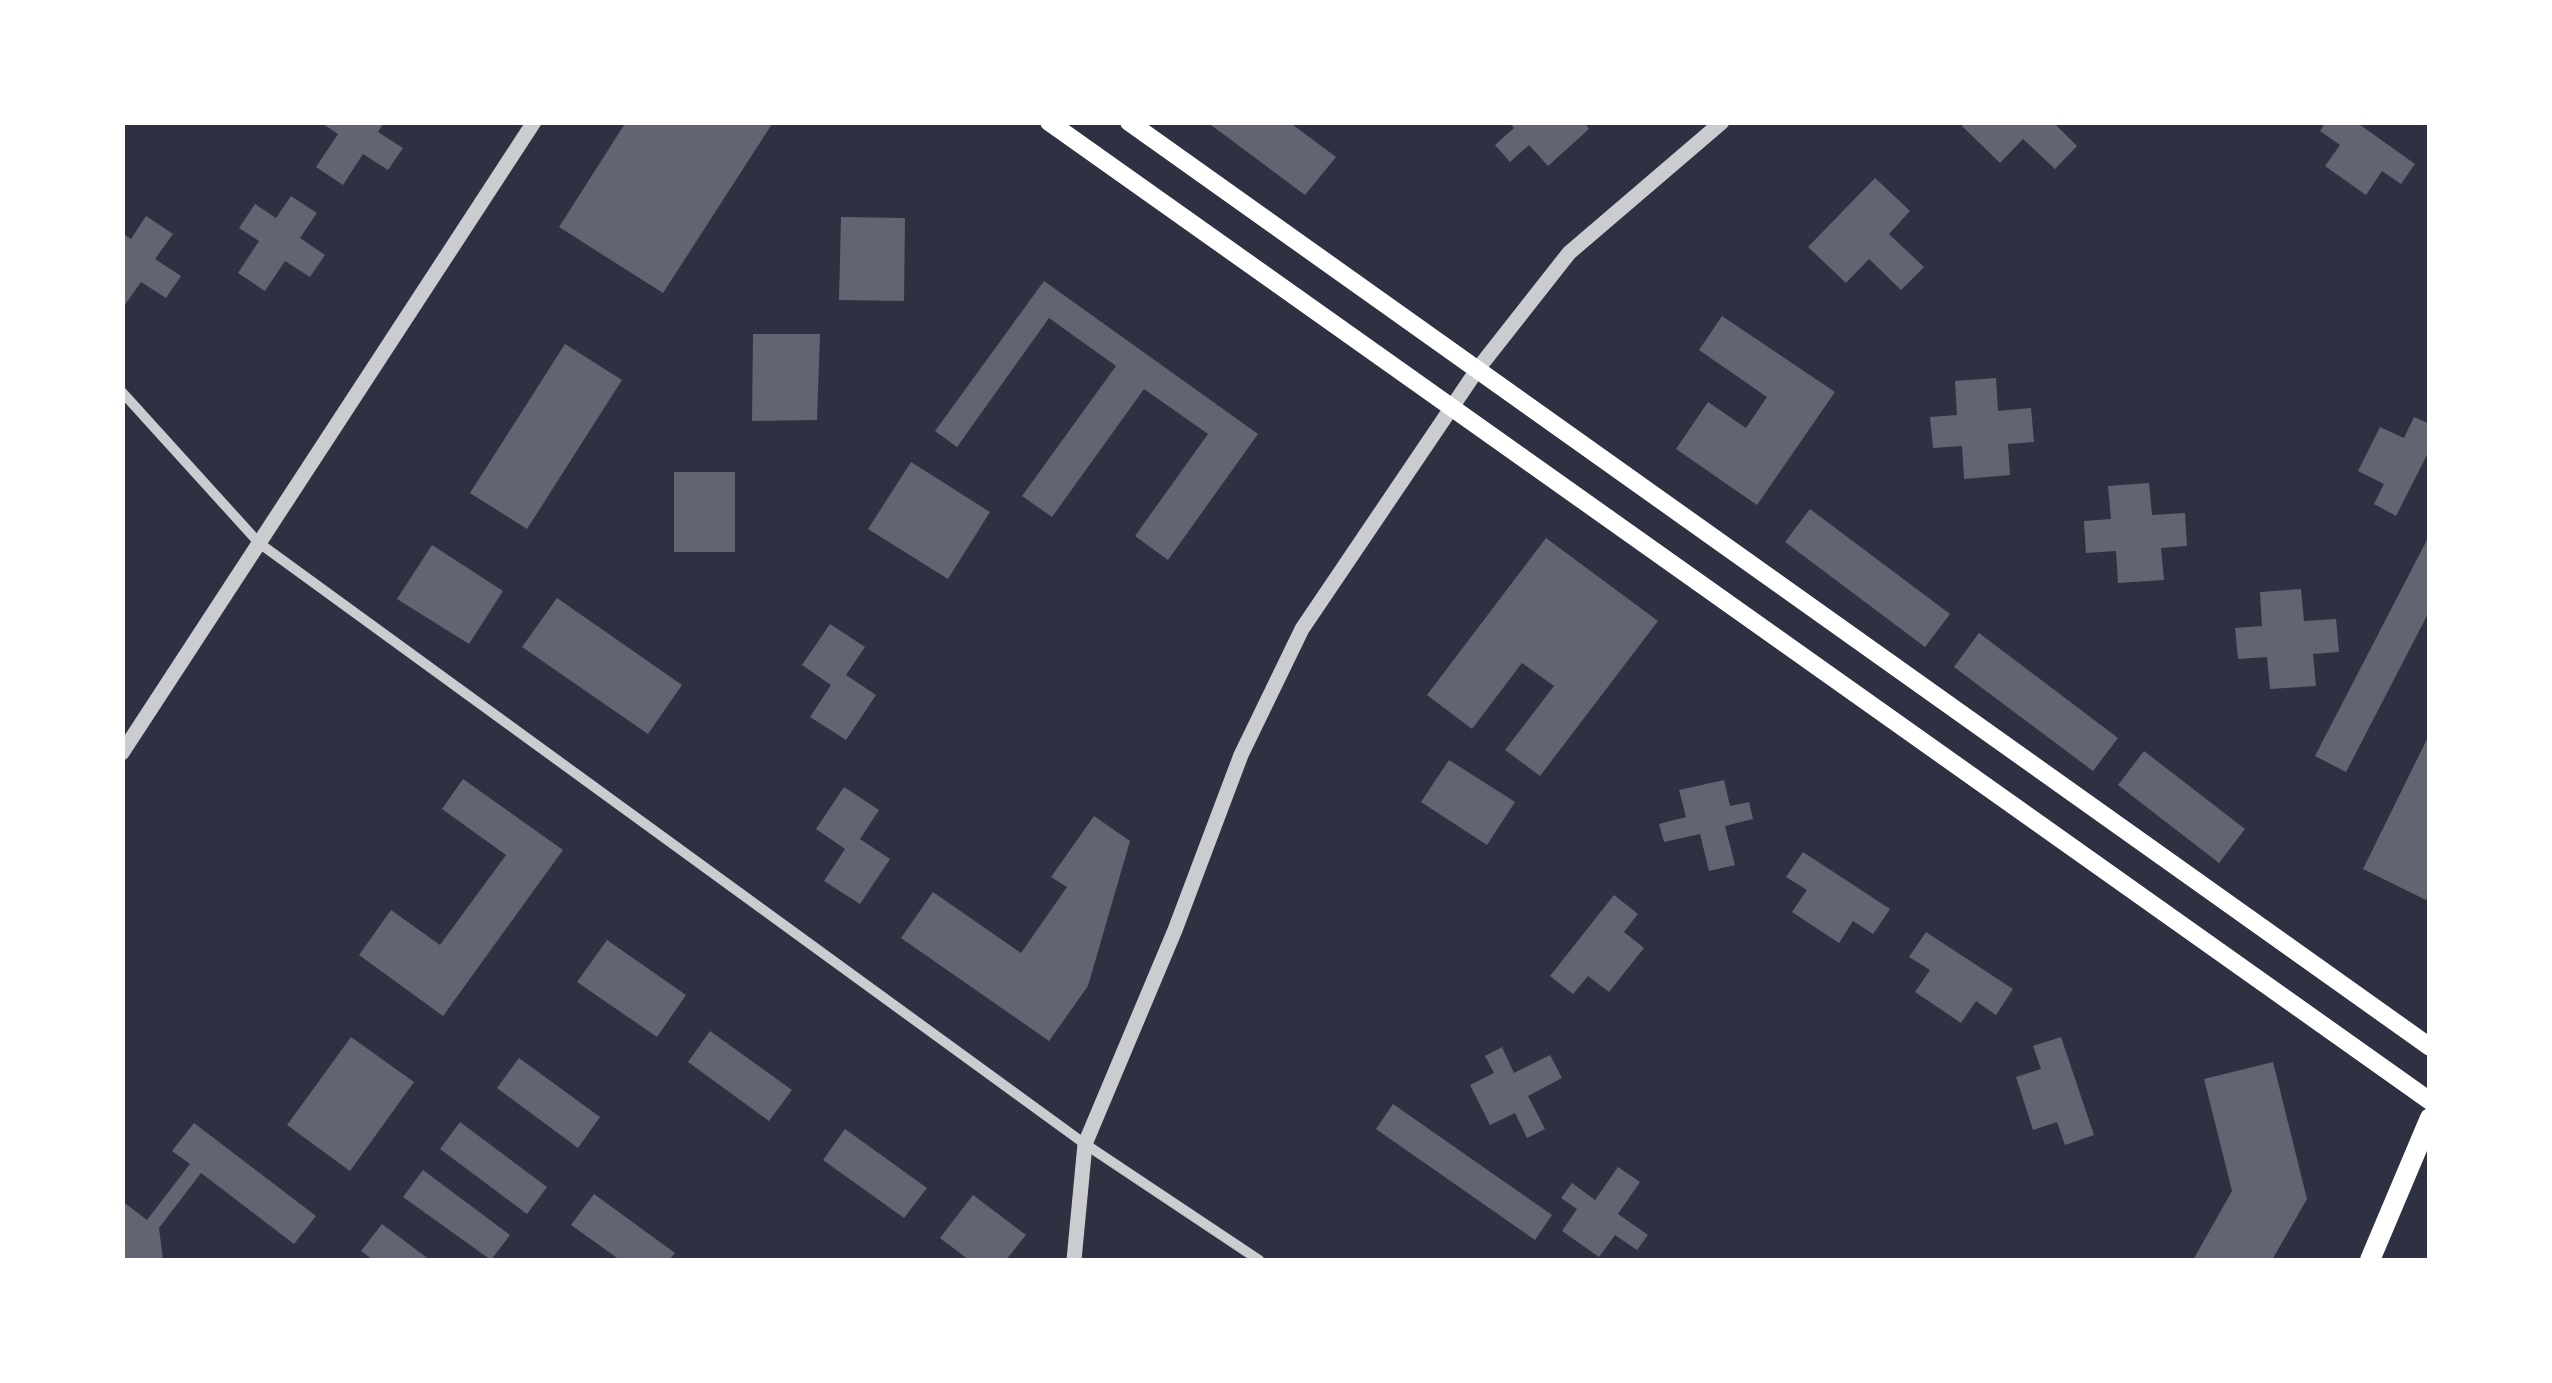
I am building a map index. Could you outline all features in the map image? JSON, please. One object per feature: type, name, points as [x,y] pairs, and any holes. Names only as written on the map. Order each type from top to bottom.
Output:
[{"type":"main road","points":[[1050,122],[2430,1101]]},
{"type":"main road","points":[[1129,122],[2430,1046]]},
{"type":"main road","points":[[2370,1260],[2430,1118]]},
{"type":"street","points":[[122,753],[534,122]]},
{"type":"street","points":[[1074,1260],[1085,1144],[1175,930],[1241,755],[1302,630],[1478,370],[1569,253],[1722,122]]},
{"type":"street","points":[[122,392],[260,543],[1085,1144],[1259,1260]]},
{"type":"building","points":[[320,122],[384,122],[378,132],[403,148],[388,170],[363,154],[343,185],[316,167],[338,134]]},
{"type":"building","points":[[626,122],[772,124],[663,293],[559,227]]},
{"type":"building","points":[[1207,122],[1289,122],[1336,157],[1305,195]]},
{"type":"building","points":[[1509,122],[1584,122],[1589,129],[1548,166],[1529,145],[1510,162],[1495,145],[1514,128]]},
{"type":"building","points":[[1966,122],[2053,122],[2077,146],[2055,169],[2023,139],[2000,163],[1962,126]]},
{"type":"building","points":[[2326,122],[2356,122],[2415,164],[2401,184],[2382,171],[2366,195],[2325,166],[2340,145],[2320,131]]},
{"type":"building","points":[[1875,178],[1910,211],[1889,234],[1924,267],[1901,290],[1869,259],[1846,283],[1808,247]]},
{"type":"building","points":[[291,196],[317,213],[300,238],[325,255],[310,277],[285,261],[265,291],[238,273],[259,241],[239,228],[255,204],[276,218]]},
{"type":"building","points":[[146,216],[173,234],[155,259],[181,276],[166,298],[141,282],[122,309],[122,233],[131,239]]},
{"type":"building","points":[[841,217],[905,218],[904,301],[839,300]]},
{"type":"building","points":[[1044,281],[1258,434],[1168,560],[1135,536],[1208,434],[1144,389],[1052,517],[1022,496],[1116,366],[1049,318],[957,447],[935,431]]},
{"type":"building","points":[[1722,316],[1835,392],[1757,505],[1676,449],[1708,402],[1746,428],[1767,397],[1699,350]]},
{"type":"building","points":[[753,334],[820,334],[817,420],[752,421]]},
{"type":"building","points":[[565,344],[622,380],[527,529],[470,493]]},
{"type":"building","points":[[1996,378],[1998,411],[2031,408],[2034,442],[2008,444],[2010,475],[1964,479],[1962,446],[1933,448],[1930,417],[1957,415],[1955,381]]},
{"type":"building","points":[[2414,417],[2430,424],[2430,449],[2396,516],[2374,504],[2384,484],[2358,471],[2380,427],[2404,438]]},
{"type":"building","points":[[911,462],[990,512],[948,579],[868,529]]},
{"type":"building","points":[[674,472],[735,472],[735,552],[674,552]]},
{"type":"building","points":[[2149,483],[2152,515],[2185,513],[2187,546],[2161,548],[2164,580],[2118,583],[2116,551],[2086,553],[2084,521],[2111,519],[2108,486]]},
{"type":"building","points":[[1810,509],[1950,614],[1925,647],[1785,542]]},
{"type":"building","points":[[2430,534],[2430,610],[2346,772],[2315,756]]},
{"type":"building","points":[[1546,538],[1658,621],[1540,776],[1505,750],[1554,686],[1522,663],[1472,729],[1427,695]]},
{"type":"building","points":[[432,545],[503,591],[469,644],[397,599]]},
{"type":"building","points":[[2301,589],[2304,621],[2336,619],[2339,652],[2313,654],[2316,686],[2270,689],[2267,657],[2238,659],[2235,628],[2262,626],[2260,592]]},
{"type":"building","points":[[557,598],[682,685],[648,734],[522,647]]},
{"type":"building","points":[[830,624],[865,647],[846,675],[876,695],[846,740],[810,717],[831,685],[802,665]]},
{"type":"building","points":[[1979,633],[2118,738],[2093,771],[1954,667]]},
{"type":"building","points":[[2430,733],[2430,893],[2426,900],[2363,869]]},
{"type":"building","points":[[2144,751],[2245,829],[2219,863],[2118,785]]},
{"type":"building","points":[[1449,760],[1515,802],[1487,845],[1421,802]]},
{"type":"building","points":[[463,779],[563,850],[443,1016],[359,955],[391,910],[440,945],[506,855],[442,809]]},
{"type":"building","points":[[1724,780],[1730,806],[1749,802],[1753,819],[1725,826],[1735,865],[1709,871],[1700,834],[1664,842],[1659,824],[1686,817],[1679,790]]},
{"type":"building","points":[[844,787],[879,810],[860,839],[890,859],[860,904],[824,881],[845,849],[816,829]]},
{"type":"building","points":[[1094,816],[1130,841],[1088,986],[1049,1041],[901,938],[933,892],[1021,953],[1067,887],[1051,877]]},
{"type":"building","points":[[1803,852],[1890,909],[1873,934],[1853,921],[1839,943],[1792,912],[1807,890],[1786,877]]},
{"type":"building","points":[[1614,895],[1638,914],[1624,932],[1644,948],[1609,992],[1588,976],[1573,994],[1550,976]]},
{"type":"building","points":[[1926,932],[2013,989],[1996,1015],[1976,1001],[1961,1023],[1915,992],[1930,970],[1909,957]]},
{"type":"building","points":[[607,940],[686,995],[657,1037],[577,982]]},
{"type":"building","points":[[710,1031],[792,1090],[769,1121],[688,1062]]},
{"type":"building","points":[[351,1037],[414,1082],[350,1171],[287,1125]]},
{"type":"building","points":[[2061,1037],[2094,1135],[2065,1145],[2057,1122],[2033,1130],[2016,1077],[2041,1069],[2033,1046]]},
{"type":"building","points":[[1502,1047],[1514,1073],[1550,1055],[1562,1078],[1528,1096],[1545,1129],[1527,1138],[1515,1113],[1490,1125],[1470,1085],[1494,1073],[1485,1056]]},
{"type":"building","points":[[519,1058],[600,1117],[578,1148],[497,1088]]},
{"type":"building","points":[[2273,1062],[2307,1199],[2272,1260],[2193,1260],[2232,1191],[2204,1079]]},
{"type":"building","points":[[1393,1104],[1552,1215],[1535,1240],[1376,1129]]},
{"type":"building","points":[[460,1122],[547,1187],[527,1214],[440,1149]]},
{"type":"building","points":[[194,1123],[316,1216],[294,1244],[201,1173],[159,1228],[163,1260],[122,1260],[122,1201],[147,1220],[190,1164],[172,1151]]},
{"type":"building","points":[[845,1129],[927,1188],[904,1218],[823,1160]]},
{"type":"building","points":[[1618,1167],[1640,1182],[1618,1214],[1648,1235],[1637,1250],[1615,1235],[1599,1257],[1562,1231],[1577,1209],[1561,1198],[1572,1183],[1595,1200]]},
{"type":"building","points":[[423,1170],[510,1235],[491,1260],[403,1197]]},
{"type":"building","points":[[594,1194],[675,1253],[669,1260],[620,1260],[571,1225]]},
{"type":"building","points":[[973,1195],[1026,1235],[1006,1260],[969,1260],[940,1238]]},
{"type":"building","points":[[382,1224],[430,1260],[373,1260],[361,1251]]}]
